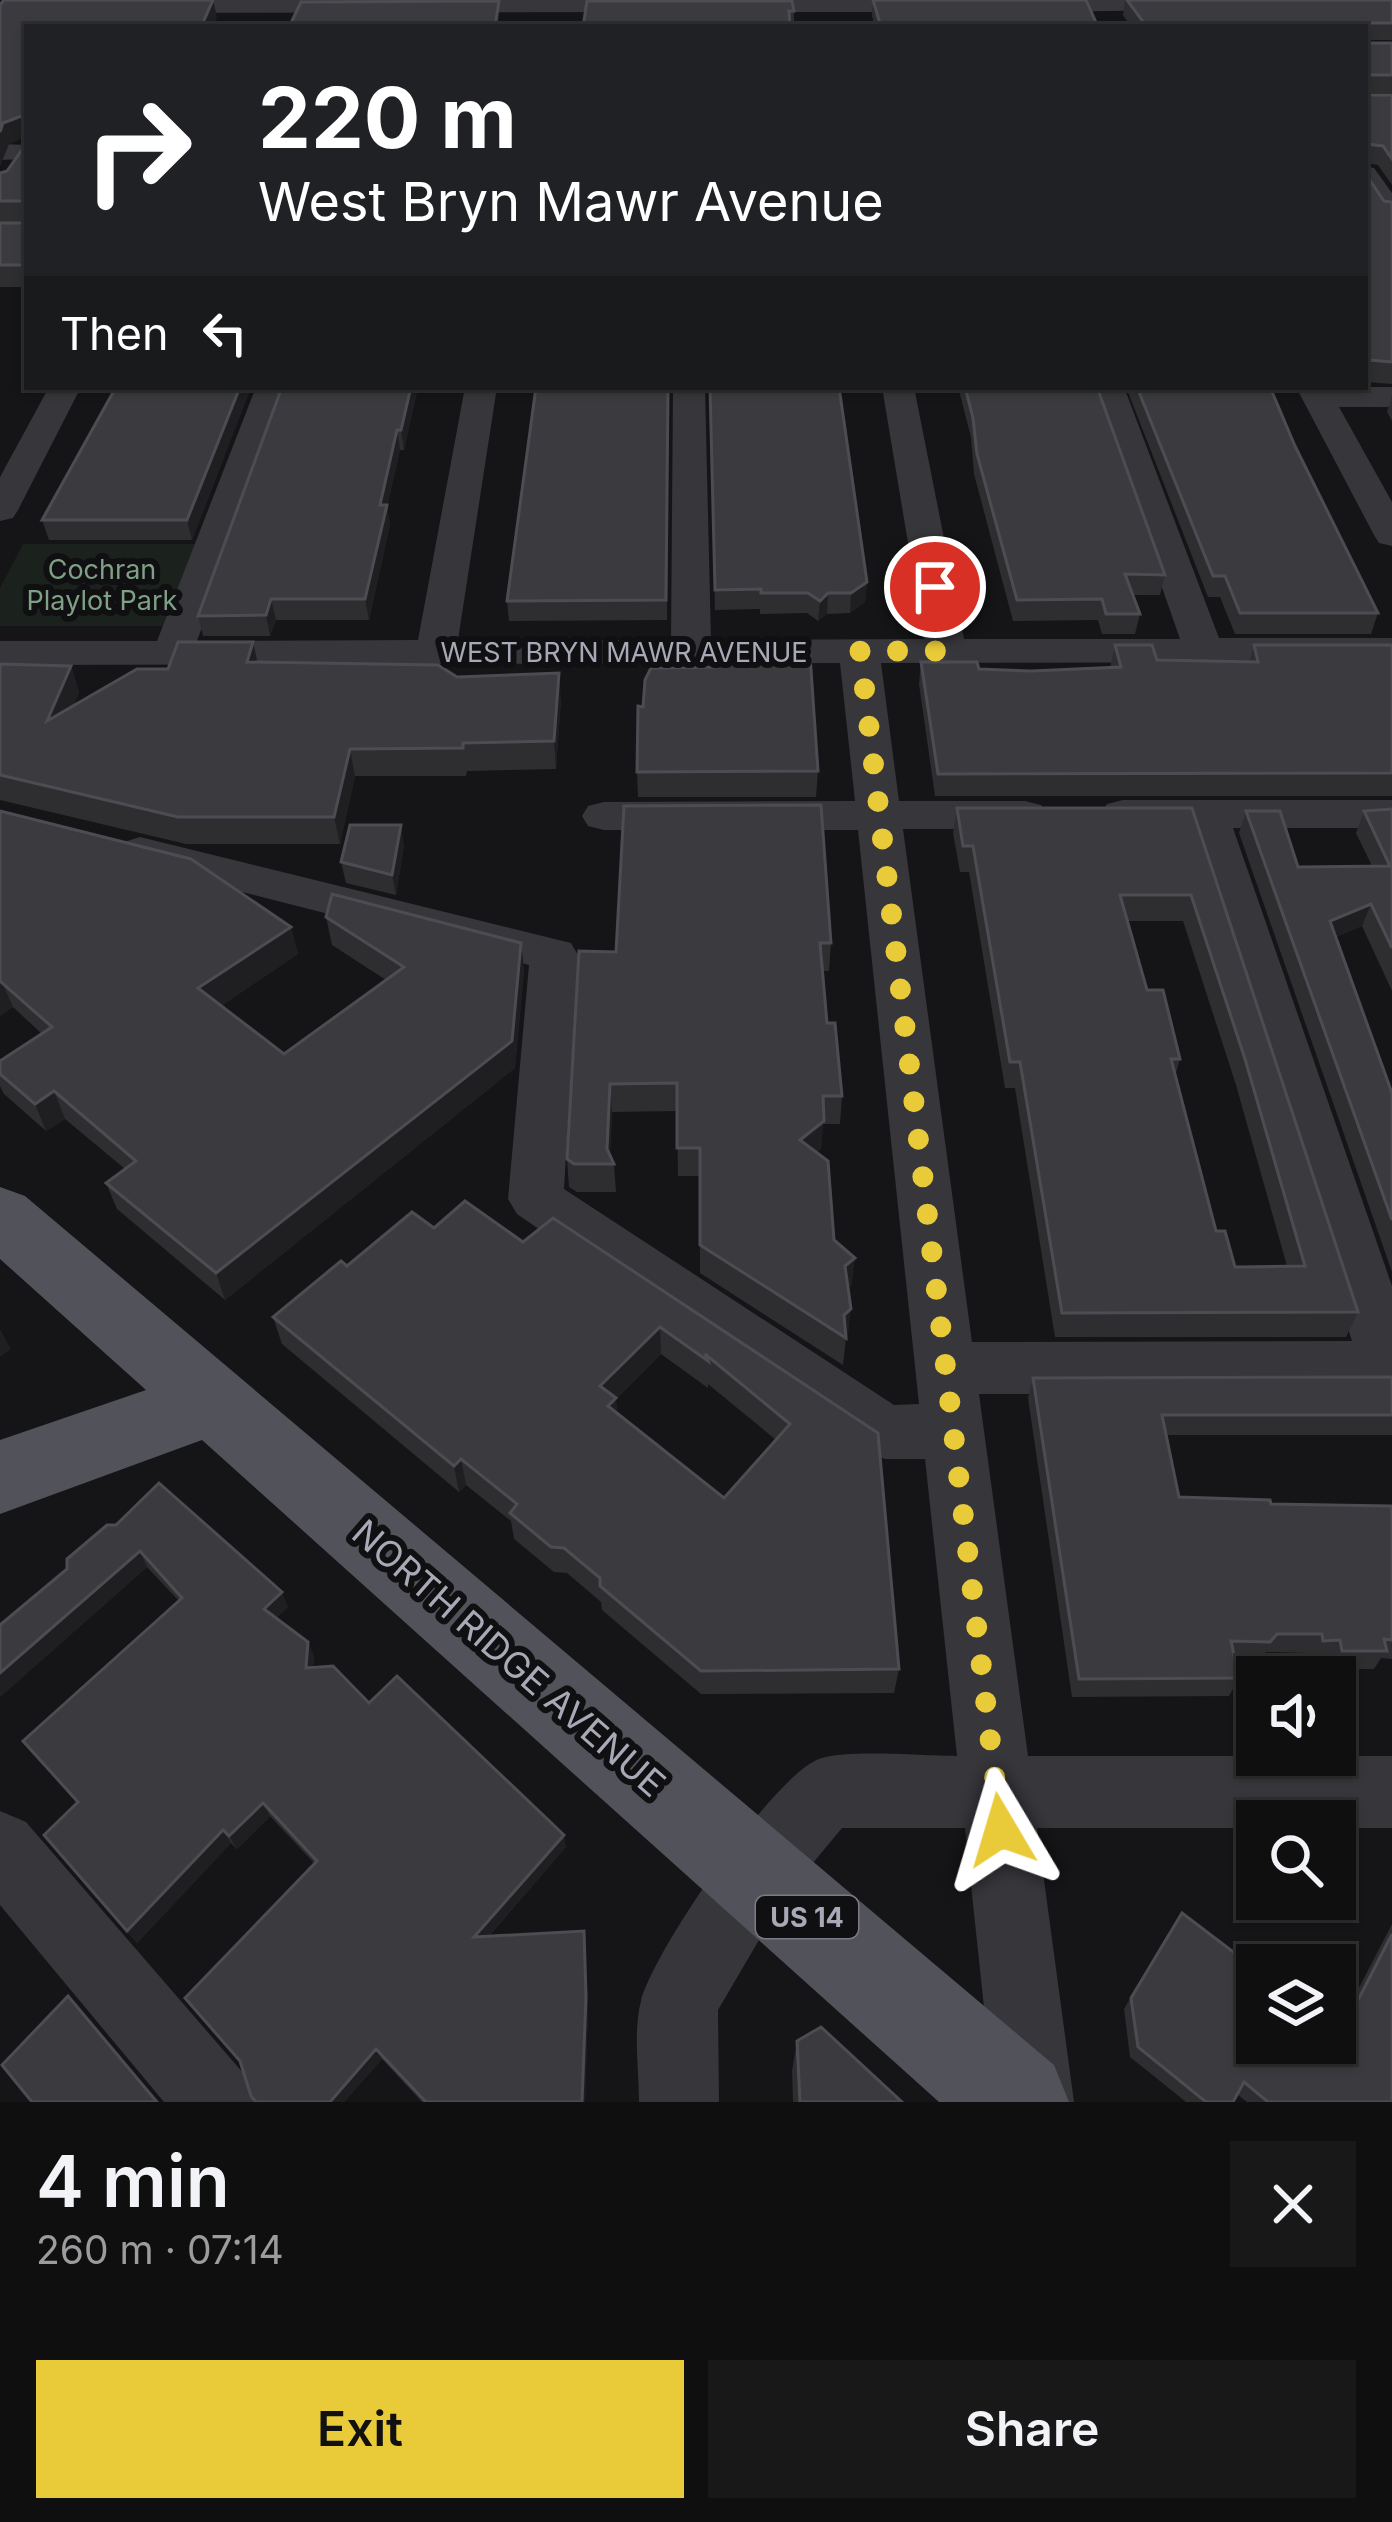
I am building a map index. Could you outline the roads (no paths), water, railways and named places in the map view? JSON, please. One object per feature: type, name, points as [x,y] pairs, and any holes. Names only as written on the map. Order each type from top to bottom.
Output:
[{"type":"main road","name":"NORTH RIDGE AVENUE","points":[[0,1216],[1017,2102]]},
{"type":"main road","points":[[0,1478],[210,1403]]},
{"type":"street","points":[[129,6],[272,3],[410,11],[548,11],[700,5],[829,11],[1103,2],[1220,4]]},
{"type":"street","points":[[0,184],[17,150]]},
{"type":"street","points":[[1368,178],[1392,212]]},
{"type":"street","points":[[0,510],[63,390]]},
{"type":"street","points":[[173,652],[271,390]]},
{"type":"street","points":[[436,652],[481,390]]},
{"type":"street","points":[[689,390],[691,651]]},
{"type":"street","points":[[899,390],[946,651]]},
{"type":"street","points":[[1109,390],[1204,651]]},
{"type":"street","points":[[1314,392],[1392,397]]},
{"type":"street","points":[[1314,392],[1392,535]]},
{"type":"street","name":"WEST BRYN MAWR AVENUE","points":[[0,653],[1392,650]]},
{"type":"street","points":[[860,651],[1034,2102]]},
{"type":"street","points":[[946,1368],[1391,1367],[1206,814]]},
{"type":"street","points":[[604,816],[1392,814]]},
{"type":"street","points":[[92,840],[554,955],[536,1199],[885,1432],[953,1432]]},
{"type":"street","points":[[679,2102],[679,2002],[758,1873],[825,1792],[1392,1792]]},
{"type":"street","points":[[0,1849],[216,2102]]},
{"type":"park label","name":"Cochran Playlot Park","points":[[102,584]]}]
